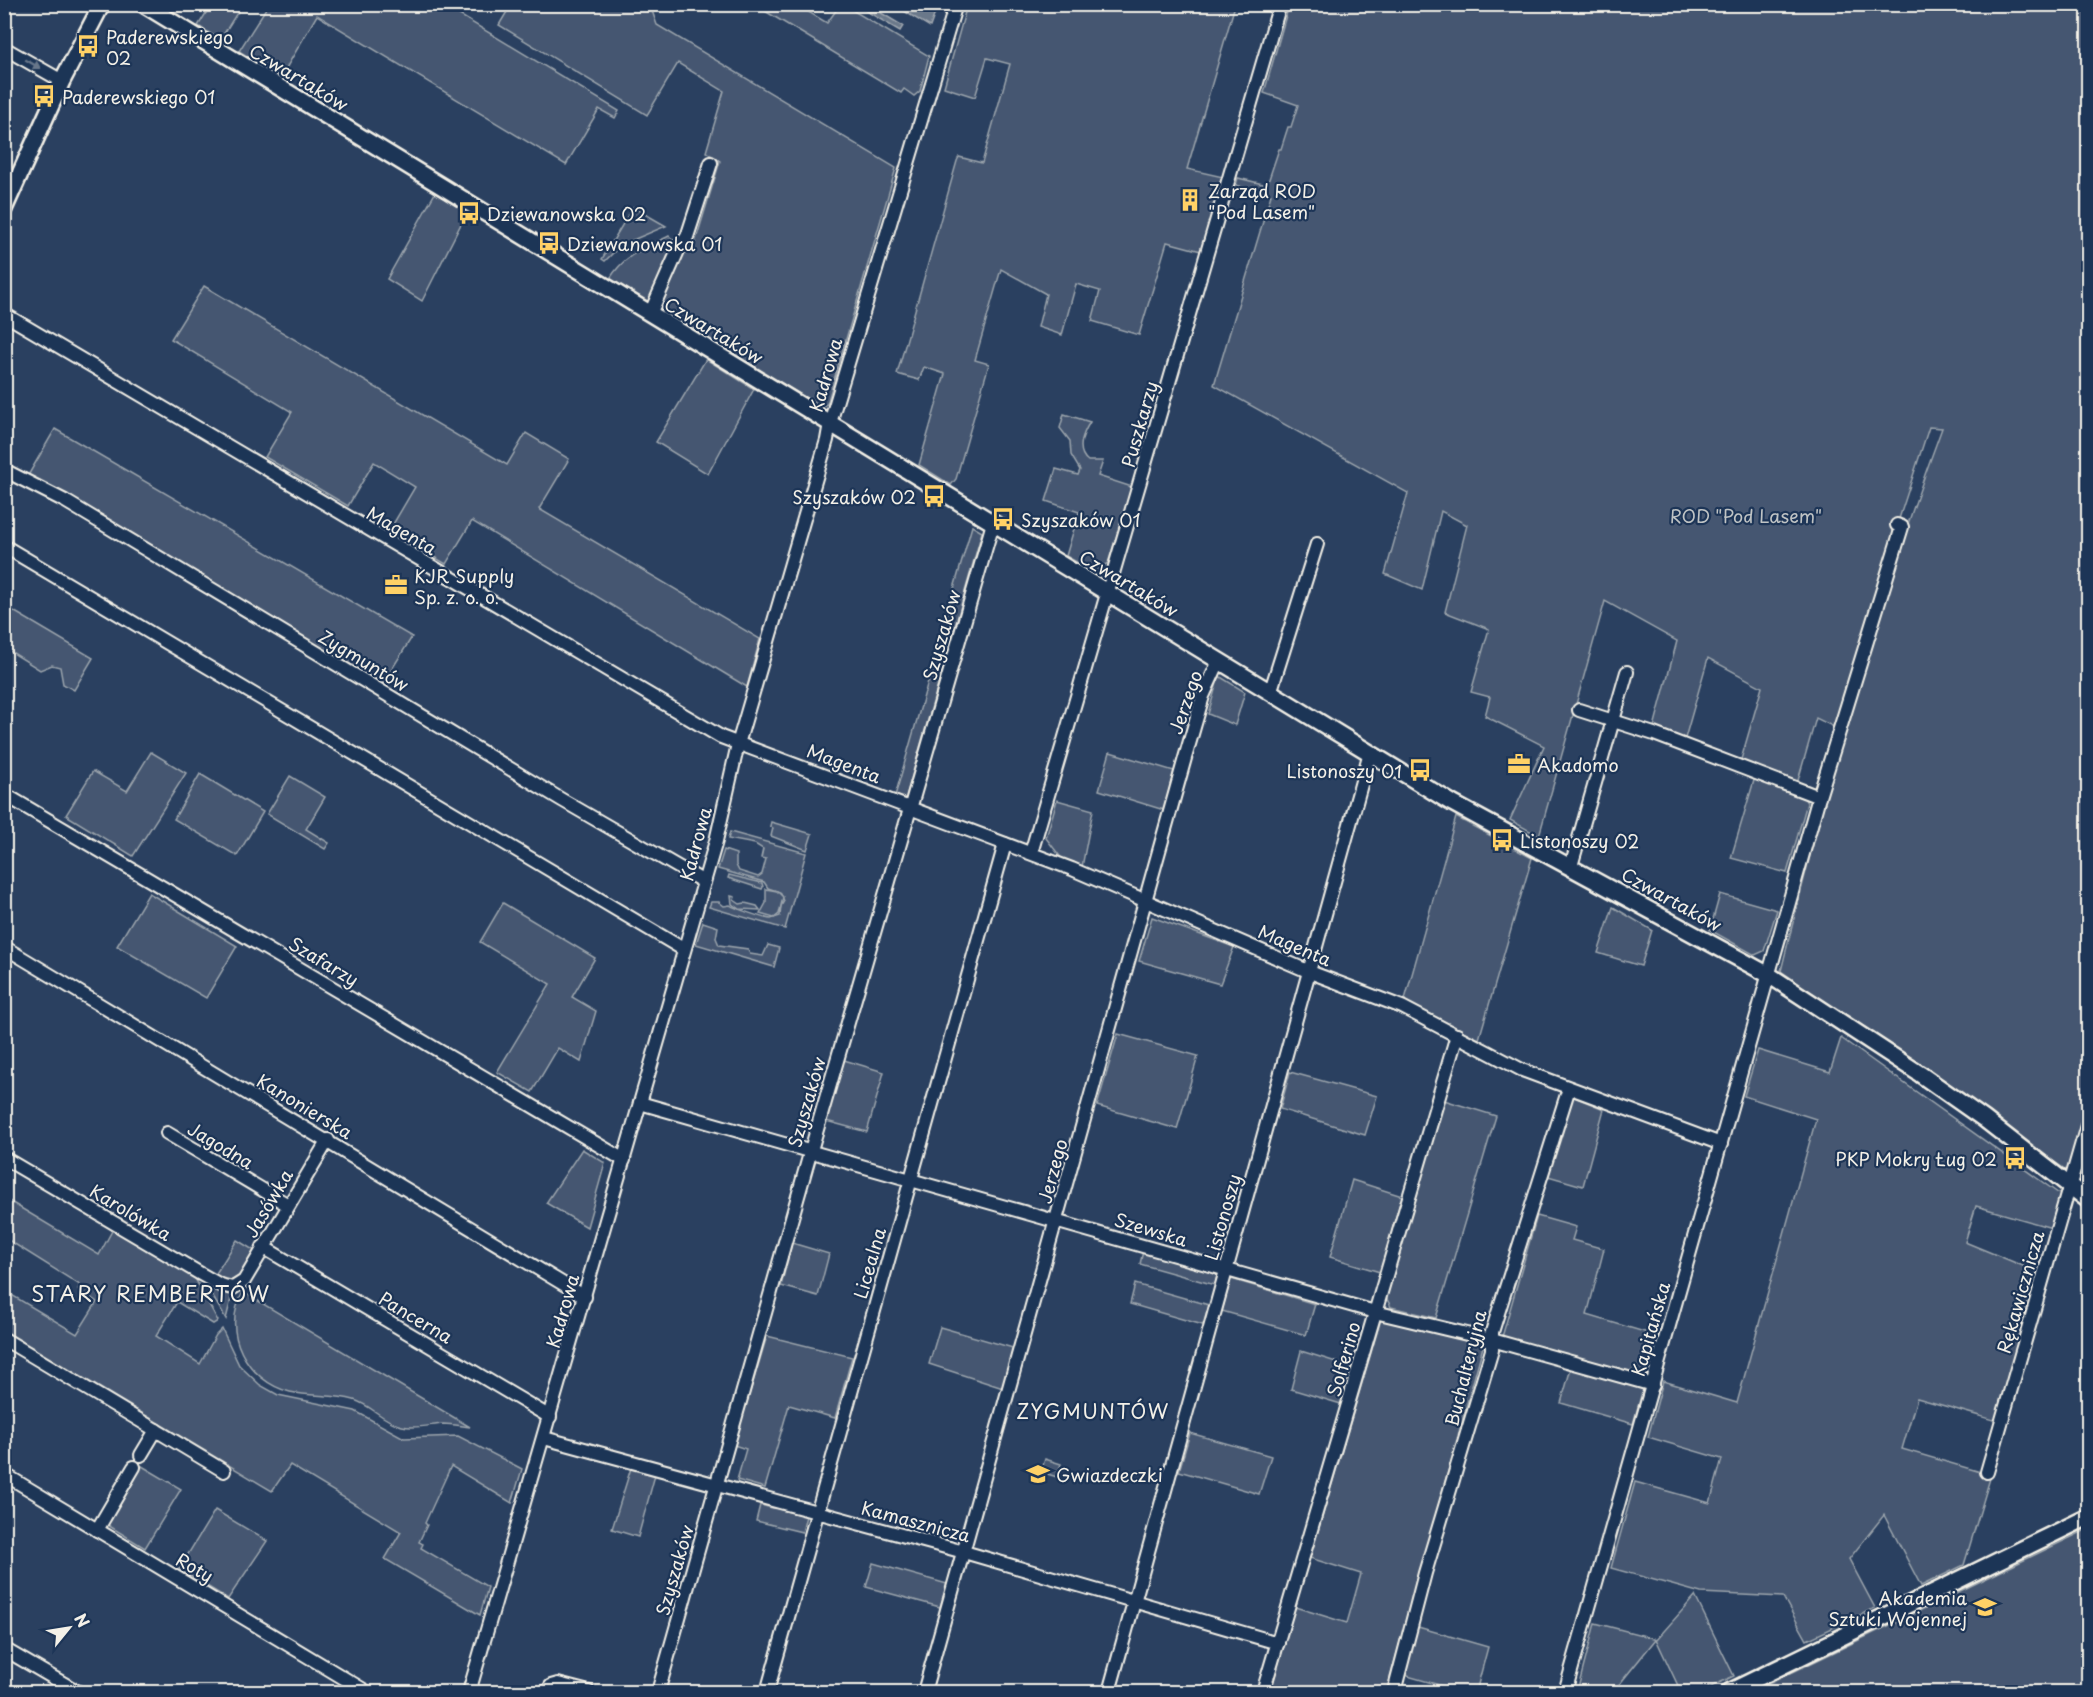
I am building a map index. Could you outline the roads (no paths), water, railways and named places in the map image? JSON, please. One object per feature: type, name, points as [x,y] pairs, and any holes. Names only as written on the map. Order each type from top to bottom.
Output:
[{"type":"street","points":[[4,209],[62,81],[102,4]]},
{"type":"street","name":"Czwartaków","points":[[143,4],[1452,802],[1769,975],[1920,1074],[2088,1200]]},
{"type":"street","name":"Kadrowa","points":[[469,1692],[704,882],[738,744],[830,423],[956,4]]},
{"type":"street","name":"Puszkarzy","points":[[1031,854],[1280,4]]},
{"type":"street","points":[[4,48],[62,81]]},
{"type":"street","points":[[650,314],[680,246],[687,237],[711,163]]},
{"type":"street","name":"Magenta","points":[[4,314],[690,720],[738,744],[1031,854],[1310,972],[1402,1007],[1522,1070],[1721,1144]]},
{"type":"street","name":"Zygmuntów","points":[[4,470],[64,501],[562,800],[704,882]]},
{"type":"street","name":"Szyszaków","points":[[658,1692],[811,1150],[993,523]]},
{"type":"street","name":"Kapitańska","points":[[1565,1692],[1819,797],[1902,527],[1897,525]]},
{"type":"street","points":[[1270,693],[1317,544]]},
{"type":"street","points":[[4,546],[683,949]]},
{"type":"street","name":"Jerzego","points":[[924,1692],[1203,696],[1219,661]]},
{"type":"street","points":[[1571,866],[1626,672]]},
{"type":"street","points":[[1579,710],[1613,720],[1819,797]]},
{"type":"street","name":"Listonoszy","points":[[1109,1692],[1370,752]]},
{"type":"street","name":"Szafarzy","points":[[4,794],[624,1160]]},
{"type":"street","name":"Licealna","points":[[767,1692],[819,1514],[1005,844]]},
{"type":"street","name":"Kanonierska","points":[[4,948],[328,1140],[585,1297]]},
{"type":"street","name":"Solferino","points":[[1263,1692],[1457,1035]]},
{"type":"street","name":"Buchalteryjna","points":[[1394,1692],[1425,1573],[1492,1350],[1492,1340],[1514,1257],[1569,1089]]},
{"type":"street","name":"Szewska","points":[[640,1103],[911,1178],[1375,1312],[1492,1340],[1653,1385]]},
{"type":"street","name":"Rękawicznicza","points":[[1987,1472],[2088,1122]]},
{"type":"street","name":"Jagodna","points":[[167,1133],[288,1205]]},
{"type":"street","name":"Jasówka","points":[[241,1285],[328,1140]]},
{"type":"street","name":"Karolówka","points":[[4,1158],[209,1279],[227,1287],[241,1285]]},
{"type":"street","name":"Pancerna","points":[[263,1247],[550,1418]]},
{"type":"street","points":[[4,1339],[224,1471]]},
{"type":"street","points":[[141,1455],[156,1430]]},
{"type":"street","name":"Kamasznicza","points":[[544,1437],[964,1552],[1278,1643]]},
{"type":"street","points":[[97,1530],[134,1467]]},
{"type":"street","name":"Roty","points":[[4,1474],[367,1692]]},
{"type":"street","points":[[1729,1692],[2088,1517]]},
{"type":"street","points":[[4,1649],[78,1692]]},
{"type":"street","points":[[547,1692],[551,1686],[558,1684],[589,1692]]},
{"type":"place","name":"Paderewskiego 02","points":[[88,46]]},
{"type":"place","name":"Paderewskiego 01","points":[[44,96]]},
{"type":"place","name":"Zarząd ROD \"Pod Lasem\"","points":[[1190,200]]},
{"type":"place","name":"Dziewanowska 02","points":[[469,213]]},
{"type":"place","name":"Dziewanowska 01","points":[[549,243]]},
{"type":"place","name":"Szyszaków 02","points":[[934,496]]},
{"type":"place","name":"Szyszaków 01","points":[[1003,519]]},
{"type":"place","name":"KJR Supply Sp. z. o. o.","points":[[396,585]]},
{"type":"place","name":"Akadomo","points":[[1519,764]]},
{"type":"place","name":"Listonoszy 01","points":[[1420,770]]},
{"type":"place","name":"Listonoszy 02","points":[[1502,840]]},
{"type":"place","name":"PKP Mokry Ług 02","points":[[2015,1158]]},
{"type":"place","name":"Gwiazdeczki","points":[[1038,1474]]},
{"type":"place","name":"Akademia Sztuki Wojennej","points":[[1985,1607]]},
{"type":"district","name":"STARY REMBERTÓW","points":[[151,1293]]},
{"type":"district","name":"ZYGMUNTÓW","points":[[1093,1411]]},
{"type":"park label","name":"ROD \"Pod Lasem\"","points":[[1746,515]]}]
